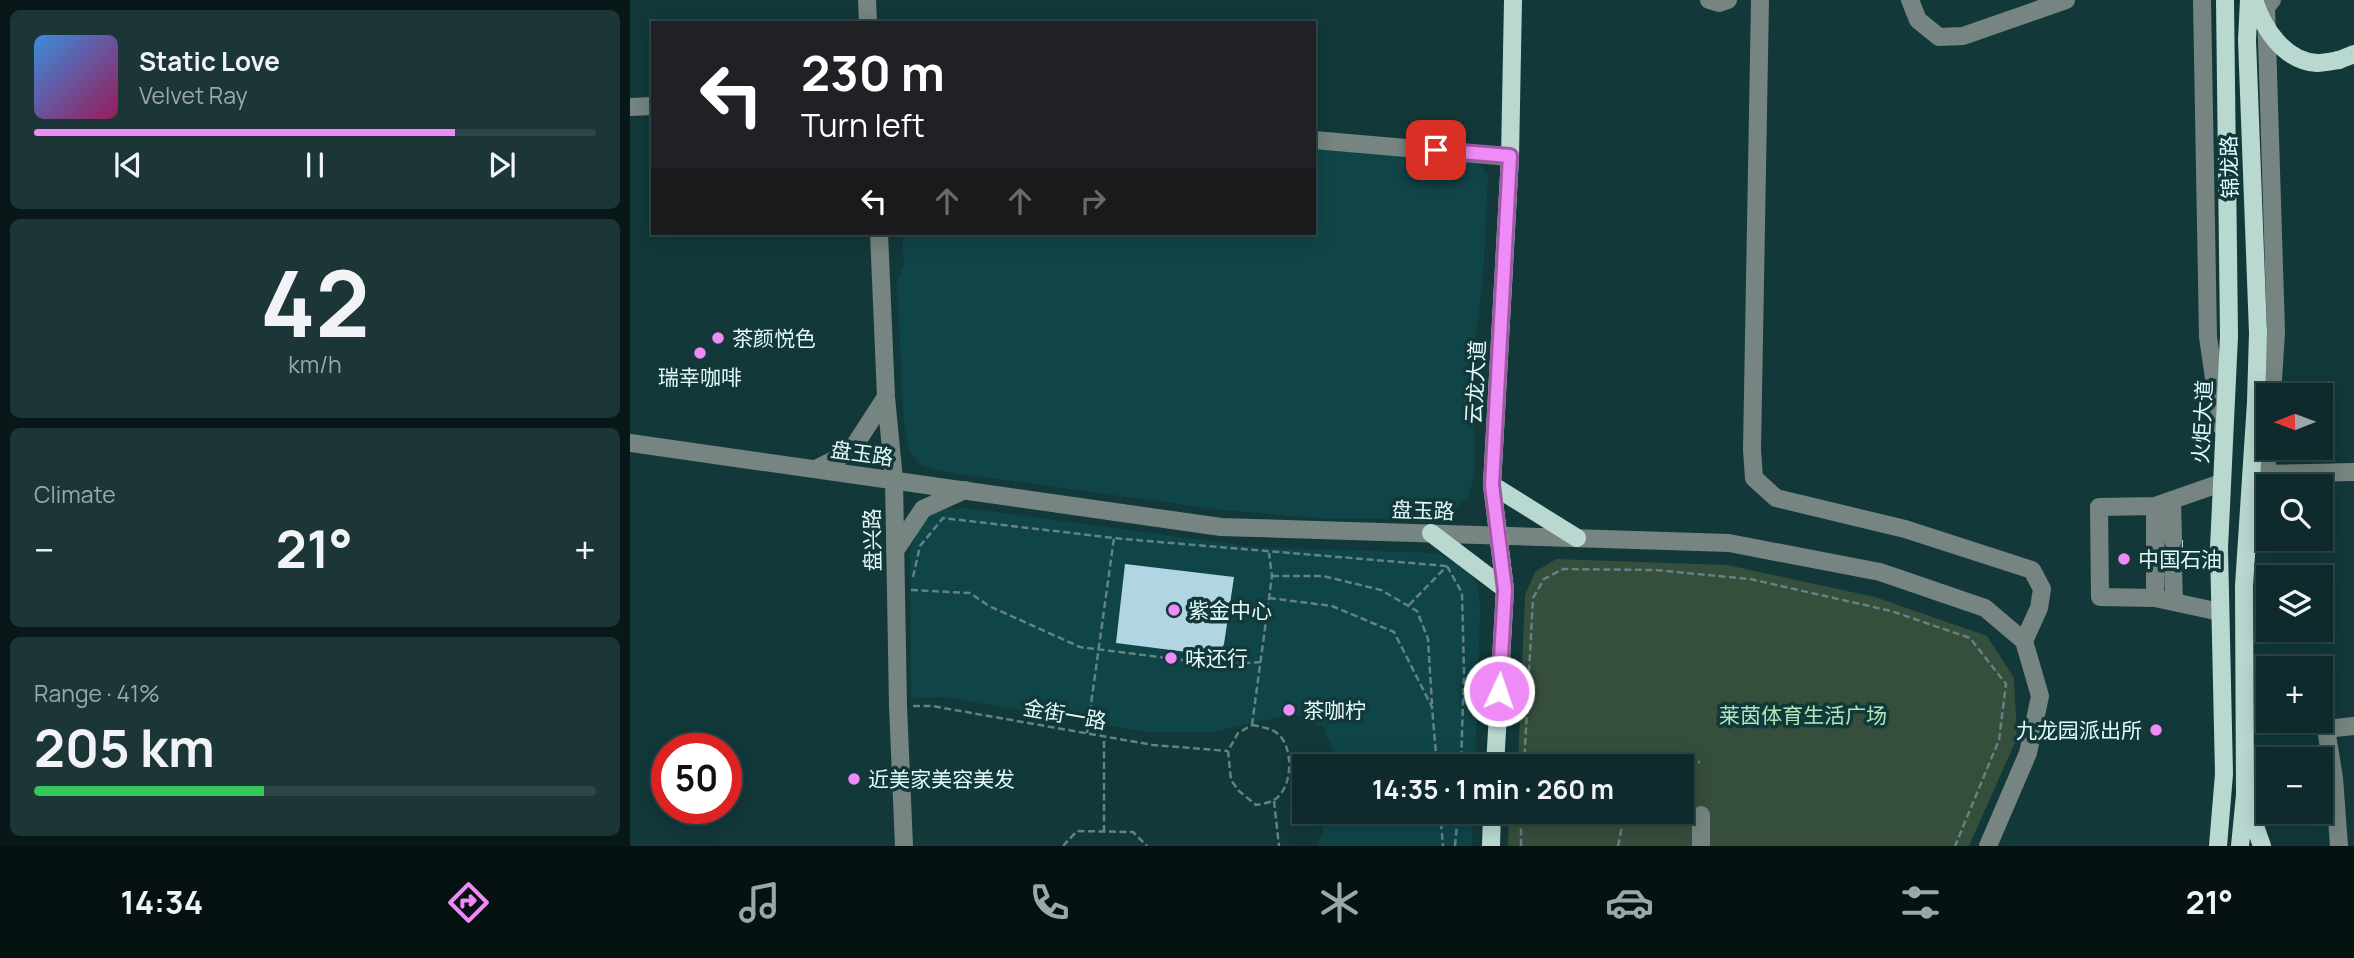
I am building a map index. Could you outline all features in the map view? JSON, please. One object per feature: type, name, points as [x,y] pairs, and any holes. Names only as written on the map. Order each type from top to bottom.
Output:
[{"type":"main road","name":"云龙大道","points":[[1496,754],[1505,590],[1492,485],[1510,156],[1513,0]]},
{"type":"main road","name":"火炬大道","points":[[2218,846],[2224,774],[2219,548],[2229,336],[2225,0]]},
{"type":"main road","points":[[2261,1],[2260,19],[2274,41],[2295,56],[2316,63],[2340,60],[2354,54]]},
{"type":"main road","name":"锦龙路","points":[[2244,586],[2258,333],[2247,40],[2261,1]]},
{"type":"main road","points":[[1492,485],[1577,538]]},
{"type":"main road","points":[[1431,533],[1505,590]]},
{"type":"main road","points":[[2240,846],[2245,795],[2244,586]]},
{"type":"main road","points":[[2224,774],[2245,795],[2262,846]]},
{"type":"main road","points":[[1490,846],[1491,824]]},
{"type":"street","points":[[867,0],[868,21]]},
{"type":"street","points":[[1760,0],[1752,436],[1754,478],[1776,498],[1905,528],[2032,570],[2042,589],[2039,608],[2024,641],[2040,696],[2028,754],[1988,846]]},
{"type":"street","points":[[1910,0],[1918,20],[1940,37],[1963,36],[2066,0]]},
{"type":"street","points":[[2202,0],[2208,337],[2224,449]]},
{"type":"street","points":[[2261,1],[2268,69],[2276,332],[2273,383]]},
{"type":"street","points":[[2204,72],[2214,62],[2224,58],[2244,57],[2256,60],[2268,69]]},
{"type":"street","points":[[630,107],[651,106]]},
{"type":"street","points":[[1316,140],[1510,156]]},
{"type":"street","name":"盘兴路","points":[[879,235],[886,397],[894,480],[898,706],[904,846]]},
{"type":"street","points":[[816,469],[851,451],[886,397]]},
{"type":"street","name":"盘玉路","points":[[630,443],[1222,527],[1729,543],[1881,572],[1985,608],[2024,641]]},
{"type":"street","points":[[2267,460],[2266,474],[2354,472]]},
{"type":"street","points":[[2220,612],[2155,598],[2100,597],[2099,507],[2155,506],[2221,483]]},
{"type":"street","points":[[895,551],[923,509],[965,490]]},
{"type":"street","points":[[2172,500],[2173,540]]},
{"type":"street","points":[[2155,506],[2155,598]]},
{"type":"street","points":[[2244,586],[2256,525]]},
{"type":"street","points":[[2173,569],[2174,602]]},
{"type":"street","points":[[2339,846],[2334,778],[2326,729],[2354,726]]},
{"type":"street","points":[[1701,815],[1701,846]]},
{"type":"path","points":[[913,579],[920,546],[943,518],[1269,553],[1447,566]]},
{"type":"path","points":[[1087,733],[1114,538]]},
{"type":"path","points":[[1252,725],[1272,576],[1269,553]]},
{"type":"path","points":[[1409,605],[1447,566]]},
{"type":"path","points":[[1447,566],[1462,593],[1464,671],[1461,754]]},
{"type":"path","points":[[1525,754],[1533,598],[1544,579],[1563,569],[1576,569],[1656,570],[1750,579],[1891,611],[1969,639],[2006,684],[1999,740],[1955,846]]},
{"type":"path","points":[[1272,576],[1323,576],[1381,590],[1417,611],[1428,639],[1436,754]]},
{"type":"path","points":[[896,591],[923,589],[970,593],[989,606],[1080,647],[1222,665],[1261,662]]},
{"type":"path","points":[[1269,598],[1332,606],[1394,632],[1432,708]]},
{"type":"path","name":"金街一路","points":[[898,706],[932,706],[1153,745],[1228,751]]},
{"type":"path","points":[[1252,725],[1271,729],[1281,737],[1289,753],[1287,785],[1275,801],[1256,805],[1239,791],[1231,780],[1228,751],[1238,733],[1252,725]]},
{"type":"path","points":[[1104,737],[1104,832]]},
{"type":"path","points":[[1694,762],[1700,762]]},
{"type":"path","points":[[1275,801],[1279,846]]},
{"type":"path","points":[[1441,824],[1443,846]]},
{"type":"path","points":[[1455,846],[1457,824]]},
{"type":"path","points":[[1521,824],[1521,846]]},
{"type":"path","points":[[1618,846],[1623,824]]},
{"type":"path","points":[[1063,846],[1077,831],[1132,832],[1147,846]]},
{"type":"shaded area","points":[[1316,148],[1477,162],[1488,175],[1483,278],[1474,351],[1474,476],[1468,497],[1449,514],[1424,518],[1327,519],[1222,510],[939,471],[921,465],[910,452],[904,426],[897,282],[904,264],[902,235],[1316,235]]},
{"type":"shaded area","points":[[966,508],[1253,547],[1435,553],[1462,564],[1478,584],[1480,610],[1475,754],[1334,754],[1324,727],[1293,714],[1212,732],[1147,732],[943,697],[911,698],[910,550],[920,525],[938,510]]},
{"type":"shaded area","points":[[1324,824],[1473,824],[1472,846],[1318,846]]},
{"type":"green space","name":"莱茵体育生活广场","points":[[1556,559],[1727,565],[1875,597],[1987,636],[2014,678],[2017,738],[1969,846],[1508,846],[1509,824],[1694,824],[1694,754],[1518,754],[1525,595],[1535,572]]},
{"type":"building","points":[[2164,540],[2183,540],[2183,569],[2164,569]]},
{"type":"building","name":"紫金中心","points":[[1125,564],[1234,577],[1224,644],[1218,656],[1116,643]]},
{"type":"tunnel","points":[[2173,540],[2173,569]]},
{"type":"place","name":"茶颜悦色","points":[[718,338]]},
{"type":"place","name":"瑞幸咖啡","points":[[700,353]]},
{"type":"place","name":"中国石油","points":[[2124,559]]},
{"type":"place","name":"紫金中心","points":[[1174,610]]},
{"type":"place","name":"味还行","points":[[1171,658]]},
{"type":"place","name":"茶咖柠","points":[[1289,710]]},
{"type":"place","name":"九龙园派出所","points":[[2156,730]]},
{"type":"place","name":"近美家美容美发","points":[[854,779]]},
{"type":"route","points":[[1436,150],[1510,156],[1492,485],[1505,590],[1499,691]]}]
